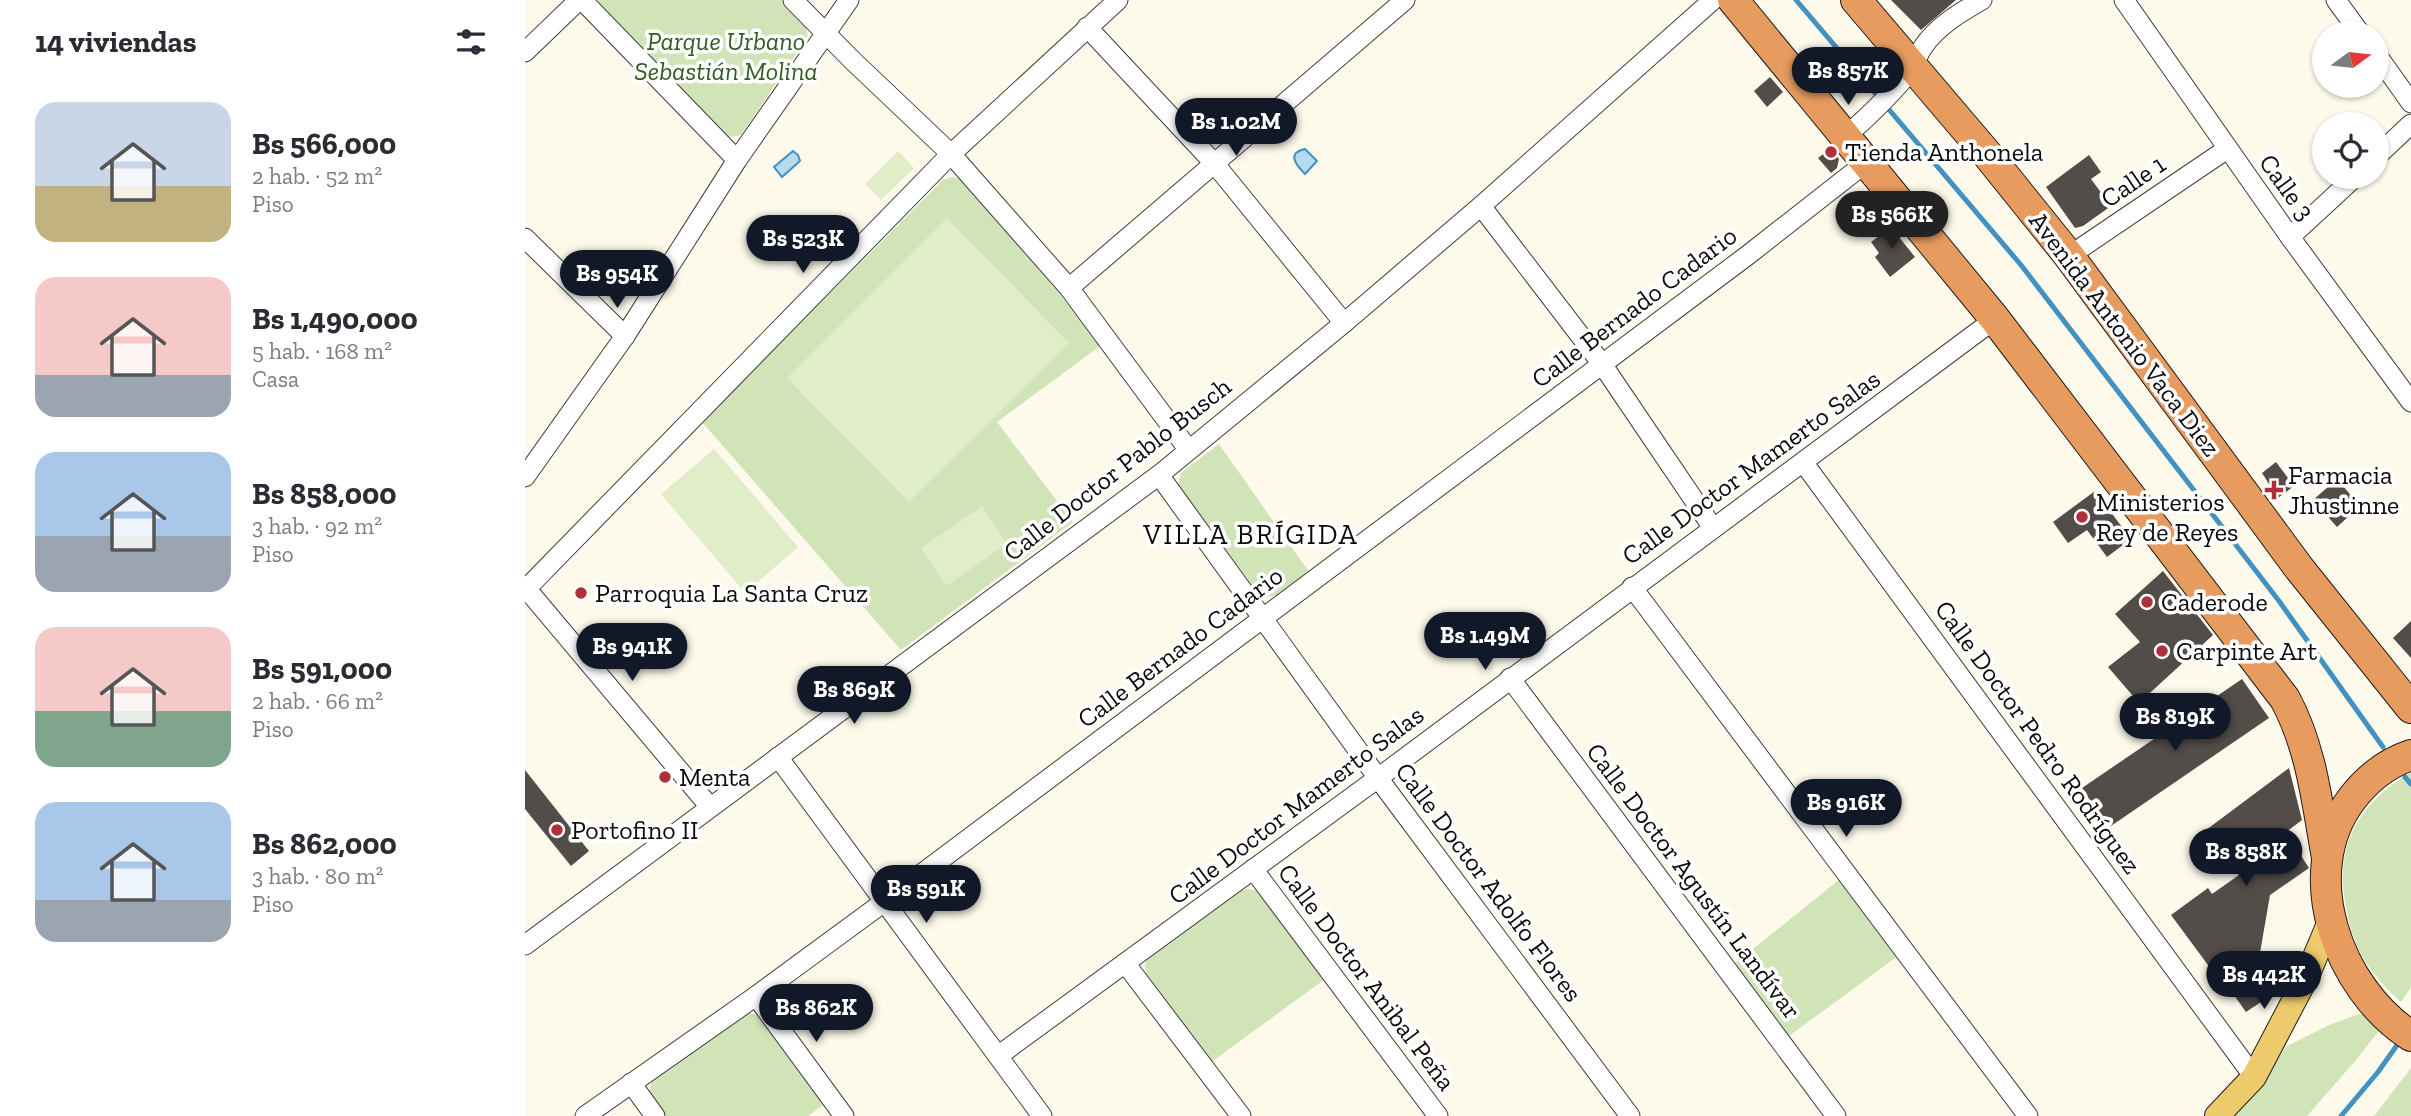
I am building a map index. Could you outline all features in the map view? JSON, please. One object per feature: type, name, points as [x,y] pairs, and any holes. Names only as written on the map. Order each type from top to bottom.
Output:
[{"type":"highway","points":[[1733,0],[1868,161],[1995,319],[2285,699],[2300,729],[2309,758],[2327,858],[2331,919],[2340,950],[2355,978],[2377,1007],[2411,1035]]},
{"type":"highway","name":"Avenida Antonio Vaca Diez","points":[[1856,0],[1987,154],[2069,257],[2299,568],[2411,708]]},
{"type":"highway","points":[[2327,858],[2333,832],[2344,810],[2359,790],[2379,771],[2411,755]]},
{"type":"main road","points":[[2217,1116],[2255,1077],[2307,976],[2331,919]]},
{"type":"street","points":[[525,52],[580,0],[737,160]]},
{"type":"street","points":[[793,0],[951,153],[1069,288],[1188,449]]},
{"type":"street","points":[[527,470],[625,336],[737,160],[849,0]]},
{"type":"street","points":[[710,807],[526,588],[951,153],[1118,0]]},
{"type":"street","points":[[1069,288],[1405,0]]},
{"type":"street","name":"Calle Doctor Pablo Busch","points":[[525,944],[1159,475],[1481,206],[1713,0]]},
{"type":"street","points":[[1846,136],[1877,110],[1913,67],[1922,48],[1939,29],[1982,0]]},
{"type":"street","name":"Calle 3","points":[[2125,0],[2227,149],[2411,401]]},
{"type":"street","points":[[2336,0],[2351,21]]},
{"type":"street","points":[[1087,27],[1215,163],[1344,323]]},
{"type":"street","points":[[2389,72],[2411,103]]},
{"type":"street","points":[[2389,145],[2411,124]]},
{"type":"street","name":"Calle 1","points":[[2069,257],[2227,149]]},
{"type":"street","name":"Calle Bernado Cadario","points":[[585,1116],[884,902],[1748,255],[1868,161]]},
{"type":"street","points":[[2290,237],[2342,189]]},
{"type":"street","points":[[1481,206],[1602,364],[1713,528]]},
{"type":"street","points":[[525,238],[625,336]]},
{"type":"street","name":"Calle Doctor Mamerto Salas","points":[[998,1056],[1378,778],[1995,319]]},
{"type":"street","name":"Calle Doctor Pedro Rodríguez","points":[[1803,461],[2255,1077]]},
{"type":"street","name":"Calle Doctor Adolfo Flores","points":[[1159,475],[1378,778],[1630,1116]]},
{"type":"street","points":[[1632,587],[2028,1116]]},
{"type":"street","name":"Calle Doctor Agustín Landívar","points":[[1510,678],[1836,1116]]},
{"type":"street","points":[[778,757],[1042,1116]]},
{"type":"street","name":"Calle Doctor Anibal Peña","points":[[1253,869],[1438,1116]]},
{"type":"street","points":[[1125,963],[1241,1116]]},
{"type":"street","points":[[756,996],[844,1116]]},
{"type":"street","points":[[631,1083],[655,1116]]},
{"type":"green space","name":"Parque Urbano Sebastián Molina","points":[[598,0],[782,0],[803,21],[807,38],[741,135],[732,137],[723,135]]},
{"type":"green space","points":[[898,151],[914,168],[881,200],[865,184]]},
{"type":"green space","points":[[952,177],[962,179],[1100,346],[997,422],[1073,522],[901,650],[702,422],[943,180]]},
{"type":"green space","points":[[947,218],[1069,343],[909,502],[787,378]]},
{"type":"green space","points":[[1219,444],[1309,572],[1279,594],[1257,594],[1179,488],[1182,472]]},
{"type":"green space","points":[[714,449],[798,547],[745,593],[661,494]]},
{"type":"green space","points":[[982,506],[1007,544],[946,586],[921,548]]},
{"type":"green space","points":[[2411,772],[2411,987],[2401,1002],[2370,969],[2357,945],[2348,917],[2343,880],[2348,842],[2355,826],[2378,797]]},
{"type":"green space","points":[[1840,879],[1898,956],[1785,1039],[1732,966]]},
{"type":"green space","points":[[1239,890],[1259,891],[1325,979],[1210,1063],[1146,977],[1145,966],[1148,956]]},
{"type":"green space","points":[[746,1013],[760,1015],[825,1104],[808,1116],[663,1116],[651,1096],[652,1081]]},
{"type":"green space","points":[[2362,1013],[2374,1018],[2382,1027],[2307,1116],[2234,1116],[2287,1046],[2329,1025]]},
{"type":"green space","points":[[2411,1068],[2411,1116],[2374,1116]]},
{"type":"water","points":[[1305,149],[1317,161],[1305,174],[1294,156]]},
{"type":"water","points":[[793,151],[800,161],[782,177],[774,167]]},
{"type":"building","points":[[1891,0],[1956,0],[1921,30]]},
{"type":"building","points":[[1770,77],[1783,92],[1767,107],[1754,91]]},
{"type":"building","points":[[1830,149],[1839,159],[1837,168],[1831,173],[1818,158]]},
{"type":"building","points":[[2089,155],[2101,172],[2091,179],[2111,206],[2083,226],[2075,228],[2046,187]]},
{"type":"building","points":[[1895,224],[1903,235],[1899,237],[1915,257],[1890,277],[1875,257],[1879,253],[1871,242]]},
{"type":"building","points":[[2276,462],[2294,486],[2278,498],[2262,473]]},
{"type":"building","points":[[2337,479],[2360,506],[2337,527],[2313,500]]},
{"type":"building","points":[[2095,491],[2131,539],[2107,557],[2087,530],[2068,543],[2053,522]]},
{"type":"building","name":"Carpinte Art","points":[[2163,571],[2213,635],[2139,703],[2108,667],[2140,642],[2115,614]]},
{"type":"building","points":[[2411,621],[2411,658],[2393,638]]},
{"type":"building","points":[[2242,679],[2269,718],[2108,828],[2082,788]]},
{"type":"building","points":[[2289,768],[2302,820],[2286,832],[2309,868],[2270,895],[2256,976],[2270,996],[2246,1012],[2171,915],[2208,888],[2212,894],[2239,875],[2206,830]]},
{"type":"building","name":"Portofino II","points":[[525,770],[589,851],[571,866],[525,809]]},
{"type":"waterway","points":[[1796,0],[2021,265],[2279,601],[2383,747]]},
{"type":"waterway","points":[[2405,777],[2411,784]]},
{"type":"waterway","points":[[2341,1116],[2400,1041]]},
{"type":"place","name":"Tienda Anthonela","points":[[1831,152]]},
{"type":"place","name":"Farmacia Jhustinne","points":[[2274,490]]},
{"type":"place","name":"Ministerios Rey de Reyes","points":[[2082,517]]},
{"type":"place","name":"Parroquia La Santa Cruz","points":[[581,593]]},
{"type":"place","name":"Caderode","points":[[2147,602]]},
{"type":"place","name":"Carpinte Art","points":[[2162,651]]},
{"type":"place","name":"Menta","points":[[665,777]]},
{"type":"place","name":"Portofino II","points":[[557,830]]},
{"type":"district","name":"VILLA BRÍGIDA","points":[[1251,534]]}]
